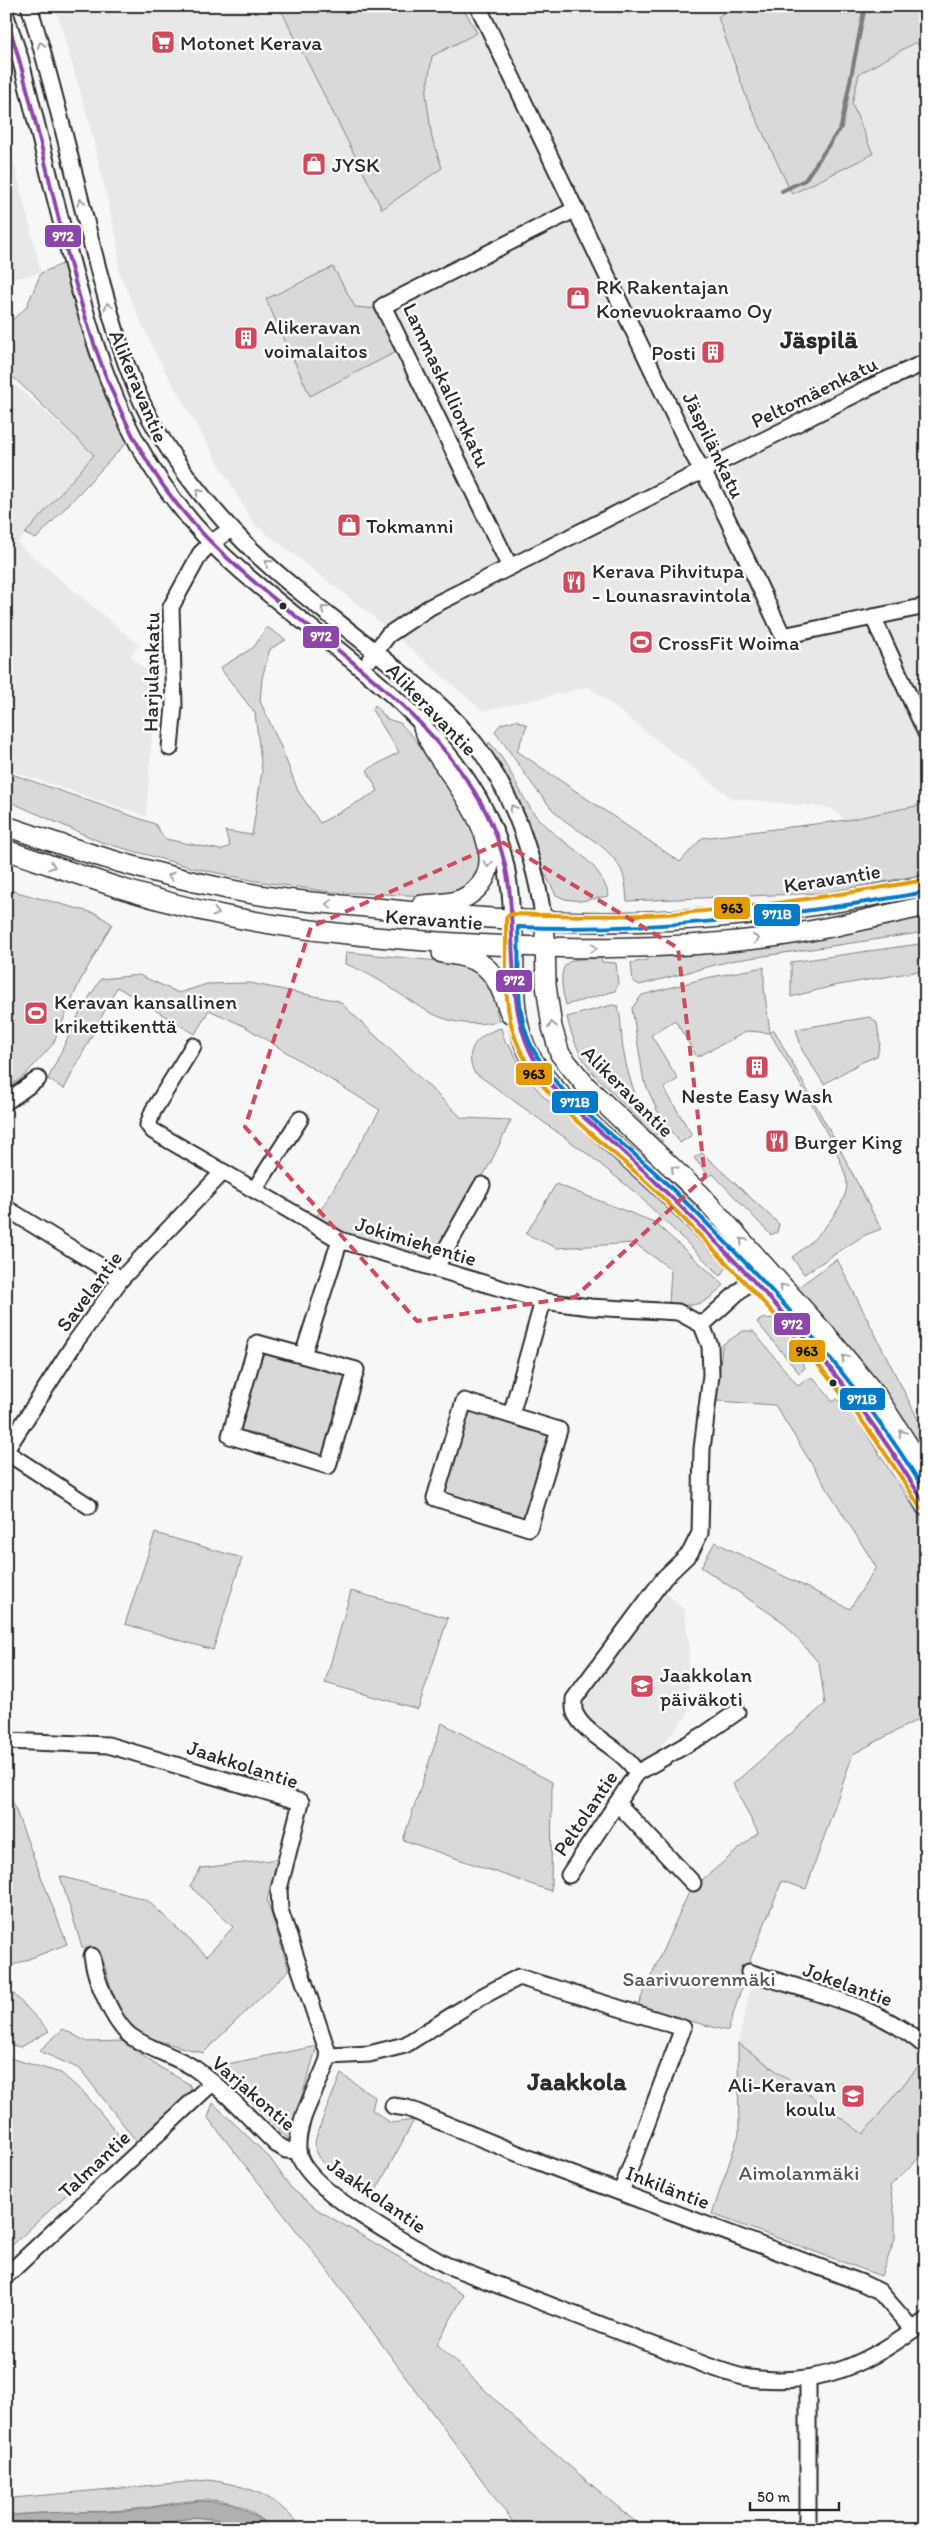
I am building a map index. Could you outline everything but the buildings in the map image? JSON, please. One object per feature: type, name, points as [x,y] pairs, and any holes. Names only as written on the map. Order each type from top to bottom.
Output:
[{"type":"main road","points":[[377,908],[452,902],[465,897],[480,885],[489,868],[487,844],[481,826],[463,792],[433,749],[423,727]]},
{"type":"main road","name":"Keravantie","points":[[6,826],[155,872],[219,888],[319,903],[512,920],[544,922],[652,921],[741,915],[926,886]]},
{"type":"main road","name":"Keravantie","points":[[6,850],[152,897],[218,914],[254,922],[375,938],[513,946],[613,949],[689,946],[766,938],[926,906]]},
{"type":"main road","name":"Alikeravantie","points":[[512,920],[517,1015],[524,1044],[542,1074],[637,1164],[759,1273],[876,1395],[926,1473]]},
{"type":"main road","name":"Alikeravantie","points":[[544,922],[546,985],[552,1027],[560,1054],[587,1087],[695,1190],[807,1338],[862,1405],[905,1468],[926,1506]]},
{"type":"main road","points":[[375,938],[420,951],[464,956],[488,968],[499,985],[524,1044]]},
{"type":"street","name":"Alikeravantie","points":[[29,6],[63,125],[108,304],[128,369],[157,431],[206,500],[231,529],[292,584],[432,698],[476,745],[500,782],[519,819],[532,857],[544,922]]},
{"type":"street","name":"Jäspilänkatu","points":[[478,6],[783,636],[926,606]]},
{"type":"street","name":"Alikeravantie","points":[[6,16],[20,58],[98,355],[127,426],[151,467],[211,543],[252,581],[362,669],[423,727],[462,772],[491,822],[504,856],[512,920]]},
{"type":"street","name":"Lammaskallionkatu","points":[[510,567],[383,306],[576,209]]},
{"type":"street","name":"Peltomäenkatu","points":[[362,669],[388,635],[430,607],[868,388],[926,362]]},
{"type":"street","name":"Harjulankatu","points":[[170,748],[174,706],[171,607],[200,554],[211,543],[231,529]]},
{"type":"street","points":[[873,617],[926,733]]},
{"type":"street","name":"Jokimiehentie","points":[[193,1046],[152,1111],[148,1124],[153,1131],[340,1240],[543,1301],[678,1312],[702,1325]]},
{"type":"street","points":[[6,1102],[38,1079]]},
{"type":"street","points":[[255,1189],[300,1118]]},
{"type":"street","name":"Savelantie","points":[[6,1451],[76,1341],[121,1279],[223,1172]]},
{"type":"street","points":[[435,1270],[482,1185]]},
{"type":"street","points":[[6,1208],[121,1279]]},
{"type":"street","points":[[303,1354],[340,1240]]},
{"type":"street","points":[[637,1774],[631,1762],[581,1722],[574,1713],[574,1700],[664,1578],[690,1553],[700,1533],[702,1449],[711,1375],[710,1346],[702,1325],[759,1273]]},
{"type":"street","points":[[512,1415],[543,1301]]},
{"type":"street","points":[[258,1343],[303,1354],[356,1370],[328,1466],[230,1436],[258,1343]]},
{"type":"street","points":[[464,1401],[512,1415],[560,1430],[529,1528],[435,1498],[464,1401]]},
{"type":"street","points":[[6,1451],[89,1506]]},
{"type":"street","name":"Peltolantie","points":[[569,1875],[637,1774],[705,1734],[737,1712]]},
{"type":"street","name":"Jaakkolantie","points":[[6,1741],[108,1745],[301,1802],[279,1889],[280,1910],[329,2056]]},
{"type":"street","points":[[617,1803],[693,1883]]},
{"type":"street","name":"Varjakontie","points":[[92,1956],[94,1971],[115,2016],[130,2036],[193,2068],[212,2083],[276,2144],[286,2150],[298,2151]]},
{"type":"street","name":"Jokelantie","points":[[749,1972],[880,2015],[909,2032],[926,2047]]},
{"type":"street","points":[[298,2151],[299,2136],[306,2111],[323,2075],[329,2056],[369,2054],[405,2045],[495,1988],[519,1977],[683,2028],[621,2192]]},
{"type":"street","name":"Talmantie","points":[[6,2276],[212,2083]]},
{"type":"street","name":"Inkiläntie","points":[[393,2106],[407,2108],[530,2159],[862,2282],[879,2291],[912,2330]]},
{"type":"street","name":"Jaakkolantie","points":[[298,2151],[303,2166],[321,2186],[402,2240],[446,2265],[708,2366],[748,2378],[808,2380],[840,2372],[896,2343],[926,2320]]},
{"type":"street","points":[[802,2529],[808,2522],[808,2380]]},
{"type":"highlighted area","points":[[502,842],[678,948],[705,1177],[575,1297],[417,1321],[245,1127],[311,927]]},
{"type":"shaded area","points":[[55,6],[279,6],[383,209],[442,168],[432,138],[426,95],[432,56],[477,33],[463,6],[733,6],[718,17],[747,99],[792,194],[873,154],[852,104],[859,73],[916,42],[926,58],[926,804],[847,820],[830,808],[731,798],[589,687],[483,711],[370,614],[253,523],[156,355],[119,273],[118,245],[89,122]],"holes":[[[333,268],[355,307],[266,299]]]},
{"type":"shaded area","points":[[6,129],[41,273],[6,280]]},
{"type":"shaded area","points":[[6,377],[94,455],[17,543],[139,645],[130,656],[156,679],[146,816],[6,769]]},
{"type":"shaded area","name":"Jaakkolan päiväkoti","points":[[667,1593],[684,1610],[689,1643],[688,1714],[645,1765],[584,1715],[582,1706],[609,1665]]},
{"type":"shaded area","name":"Ali-Keravan koulu","points":[[752,1981],[876,2018],[904,2036],[926,2057],[864,2134],[738,2043]]},
{"type":"shaded area","points":[[200,2501],[233,2503],[263,2521],[270,2529],[236,2529],[228,2521],[195,2517],[147,2526],[6,2529],[6,2516],[125,2511]]},
{"type":"green space","points":[[279,6],[462,6],[477,33],[432,56],[426,95],[432,138],[442,168],[382,209]]},
{"type":"green space","points":[[733,6],[926,6],[926,58],[916,42],[859,74],[852,104],[873,154],[792,194],[747,99],[718,17]]},
{"type":"green space","points":[[65,263],[129,440],[36,539],[25,534],[94,455],[6,370],[6,325],[26,308],[41,273]]},
{"type":"green space","points":[[333,267],[355,307],[378,309],[398,351],[310,396],[266,299]]},
{"type":"green space","points":[[267,627],[286,640],[270,649],[262,678],[260,701],[298,791],[320,823],[378,791],[367,770],[399,752],[372,710],[375,705],[387,719],[400,723],[424,749],[473,821],[482,862],[476,876],[464,886],[451,893],[430,896],[331,892],[256,881],[194,868],[101,842],[6,800],[6,772],[155,824],[165,839],[221,850],[230,846],[225,831],[252,835],[262,771],[255,713],[220,668],[254,647]]},
{"type":"green space","points":[[516,720],[527,725],[517,751],[680,862],[702,838],[847,820],[926,804],[926,874],[822,893],[627,901],[624,877],[617,863],[601,846],[552,809],[495,731],[501,724]]},
{"type":"green space","points":[[489,742],[503,759],[536,816],[588,861],[604,882],[609,896],[581,901],[565,899],[556,895],[544,872],[528,821],[506,775],[488,748]]},
{"type":"green space","name":"Keravan kansallinen krikettikenttä","points":[[6,889],[97,914],[112,924],[80,981],[53,1044],[25,1075],[6,1089]]},
{"type":"green space","points":[[926,916],[926,932],[730,961],[640,985],[633,981],[631,963],[647,960],[647,957],[762,948]]},
{"type":"green space","points":[[926,943],[926,970],[833,986],[791,997],[791,962]]},
{"type":"green space","points":[[346,952],[468,964],[487,978],[500,1007],[496,1009],[499,1021],[475,1024],[454,1021],[435,1015],[384,983],[345,964]]},
{"type":"green space","points":[[601,958],[602,962],[616,963],[618,984],[615,991],[566,1005],[562,980],[564,967],[574,960]]},
{"type":"green space","points":[[764,967],[764,988],[770,1033],[748,1031],[697,1057],[675,1020],[651,1035],[678,1079],[664,1088],[692,1135],[680,1143],[657,1110],[646,1082],[644,1082],[632,1008],[642,995],[706,978]]},
{"type":"green space","points":[[139,975],[179,993],[207,984],[250,983],[339,1001],[462,1118],[511,1120],[491,1162],[433,1260],[354,1239],[316,1218],[380,1110],[244,1026],[209,1010],[195,1034],[117,987],[64,1089],[48,1079],[81,1010],[101,979]]},
{"type":"green space","points":[[612,1005],[618,1006],[624,1055],[635,1094],[647,1118],[663,1141],[661,1142],[589,1068],[571,1033],[567,1017]]},
{"type":"green space","points":[[870,1017],[877,1023],[880,1043],[877,1056],[860,1063],[824,1084],[802,1050],[796,1029]]},
{"type":"green space","points":[[501,1028],[506,1044],[509,1044],[526,1076],[544,1097],[606,1149],[717,1251],[727,1266],[721,1276],[636,1193],[589,1155],[474,1072],[470,1056],[475,1044],[486,1034]]},
{"type":"green space","points":[[774,1030],[843,1155],[881,1229],[863,1236],[804,1274],[792,1257],[809,1244],[834,1216],[845,1196],[847,1186],[845,1174],[827,1134],[770,1033]]},
{"type":"green space","points":[[702,1153],[779,1224],[777,1232],[771,1235],[713,1174],[709,1176],[694,1158]]},
{"type":"green space","points":[[556,1184],[654,1222],[724,1285],[711,1297],[700,1303],[693,1305],[669,1305],[671,1269],[634,1243],[557,1248],[526,1234]]},
{"type":"green space","points":[[837,1259],[926,1435],[926,1463],[882,1393],[797,1288]]},
{"type":"green space","points":[[776,1318],[790,1333],[807,1360],[802,1364],[805,1368],[799,1373],[757,1322],[762,1319]]},
{"type":"green space","name":"Saarivuorenmäki","points":[[743,1331],[753,1331],[798,1386],[809,1378],[814,1378],[833,1402],[837,1399],[853,1413],[926,1527],[926,1715],[853,1754],[806,1889],[782,1881],[750,1960],[728,2031],[637,2007],[690,1890],[758,1833],[733,1784],[825,1704],[819,1663],[783,1622],[701,1567],[715,1542],[850,1609],[876,1567],[775,1405],[717,1401],[722,1345]]},
{"type":"green space","points":[[264,1352],[349,1376],[324,1457],[238,1433]]},
{"type":"green space","points":[[468,1408],[555,1435],[527,1520],[441,1493]]},
{"type":"green space","points":[[155,1533],[242,1558],[213,1650],[125,1624]]},
{"type":"green space","points":[[351,1591],[448,1618],[418,1709],[325,1683]]},
{"type":"green space","points":[[442,1723],[552,1782],[551,1891],[403,1840]]},
{"type":"green space","points":[[6,1794],[11,1798],[67,1944],[6,1968]]},
{"type":"green space","points":[[279,1859],[267,1900],[289,1970],[203,2053],[159,2041],[137,2032],[124,2018],[119,2008],[102,1956],[82,1947],[60,1876],[147,1900],[207,1956],[233,1927],[190,1886],[201,1868]]},
{"type":"green space","points":[[6,1983],[8,1988],[49,2031],[21,2047],[6,2044]]},
{"type":"green space","points":[[63,2029],[87,2042],[122,2041],[156,2065],[189,2084],[193,2092],[137,2142],[80,2069],[39,2051]]},
{"type":"green space","name":"Aimolanmäki","points":[[738,2043],[863,2134],[926,2057],[926,2151],[890,2186],[895,2217],[895,2239],[881,2276],[712,2214],[739,2134]]},
{"type":"green space","points":[[317,2046],[289,2140],[217,2066]]},
{"type":"green space","points":[[6,2057],[61,2073],[86,2095],[124,2141],[6,2251]]},
{"type":"green space","points":[[341,2074],[375,2097],[372,2110],[391,2123],[414,2120],[371,2200],[355,2191],[337,2177],[316,2152],[315,2144],[318,2131]]},
{"type":"green space","points":[[213,2103],[270,2158],[291,2188],[318,2210],[464,2295],[437,2344],[529,2432],[644,2529],[518,2529],[322,2263],[208,2118]]},
{"type":"green space","points":[[209,2480],[250,2489],[261,2494],[282,2508],[302,2529],[270,2529],[258,2517],[242,2507],[232,2503],[205,2500],[178,2502],[138,2509],[6,2516],[6,2500],[13,2498]]},
{"type":"green space","points":[[195,2517],[228,2521],[236,2529],[53,2529],[147,2526]]},
{"type":"waterway","points":[[782,191],[805,180],[841,127],[865,6]]},
{"type":"transit line","name":"972","points":[[6,17],[24,77],[72,269],[90,332],[113,393],[141,451],[176,503],[212,543],[251,579],[375,681],[414,717],[450,757],[480,801],[495,832],[502,853],[509,887],[514,987],[524,1035],[533,1058],[563,1098],[659,1185],[743,1270],[810,1343],[870,1421],[899,1462],[926,1506]]},
{"type":"transit line","name":"963","points":[[921,1509],[893,1464],[863,1422],[800,1343],[732,1268],[659,1194],[563,1108],[531,1069],[513,1032],[507,1001],[506,920],[507,916],[512,914],[610,916],[668,914],[732,908],[861,891],[925,880]]},
{"type":"transit line","name":"971B","points":[[926,892],[774,915],[723,920],[621,927],[518,927],[519,986],[522,1015],[530,1043],[541,1063],[572,1100],[664,1181],[772,1291],[806,1329],[869,1408],[899,1450],[926,1493]]},
{"type":"place","name":"Motonet Kerava","points":[[163,42]]},
{"type":"place","name":"JYSK","points":[[314,164]]},
{"type":"place","name":"RK Rakentajan Konevuokraamo Oy","points":[[578,298]]},
{"type":"place","name":"Alikeravan voimalaitos","points":[[246,338]]},
{"type":"place","name":"Posti","points":[[713,352]]},
{"type":"place","name":"Tokmanni","points":[[349,525]]},
{"type":"place","name":"Kerava Pihvitupa - Lounasravintola","points":[[574,582]]},
{"type":"place","name":"CrossFit Woima","points":[[641,642]]},
{"type":"place","name":"Keravan kansallinen krikettikenttä","points":[[36,1013]]},
{"type":"place","name":"Neste Easy Wash","points":[[757,1067]]},
{"type":"place","name":"Burger King","points":[[777,1141]]},
{"type":"place","name":"Jaakkolan päiväkoti","points":[[642,1686]]},
{"type":"place","name":"Ali-Keravan koulu","points":[[853,2096]]},
{"type":"district","name":"Jäspilä","points":[[819,339]]},
{"type":"district","name":"Jaakkola","points":[[577,2081]]}]
